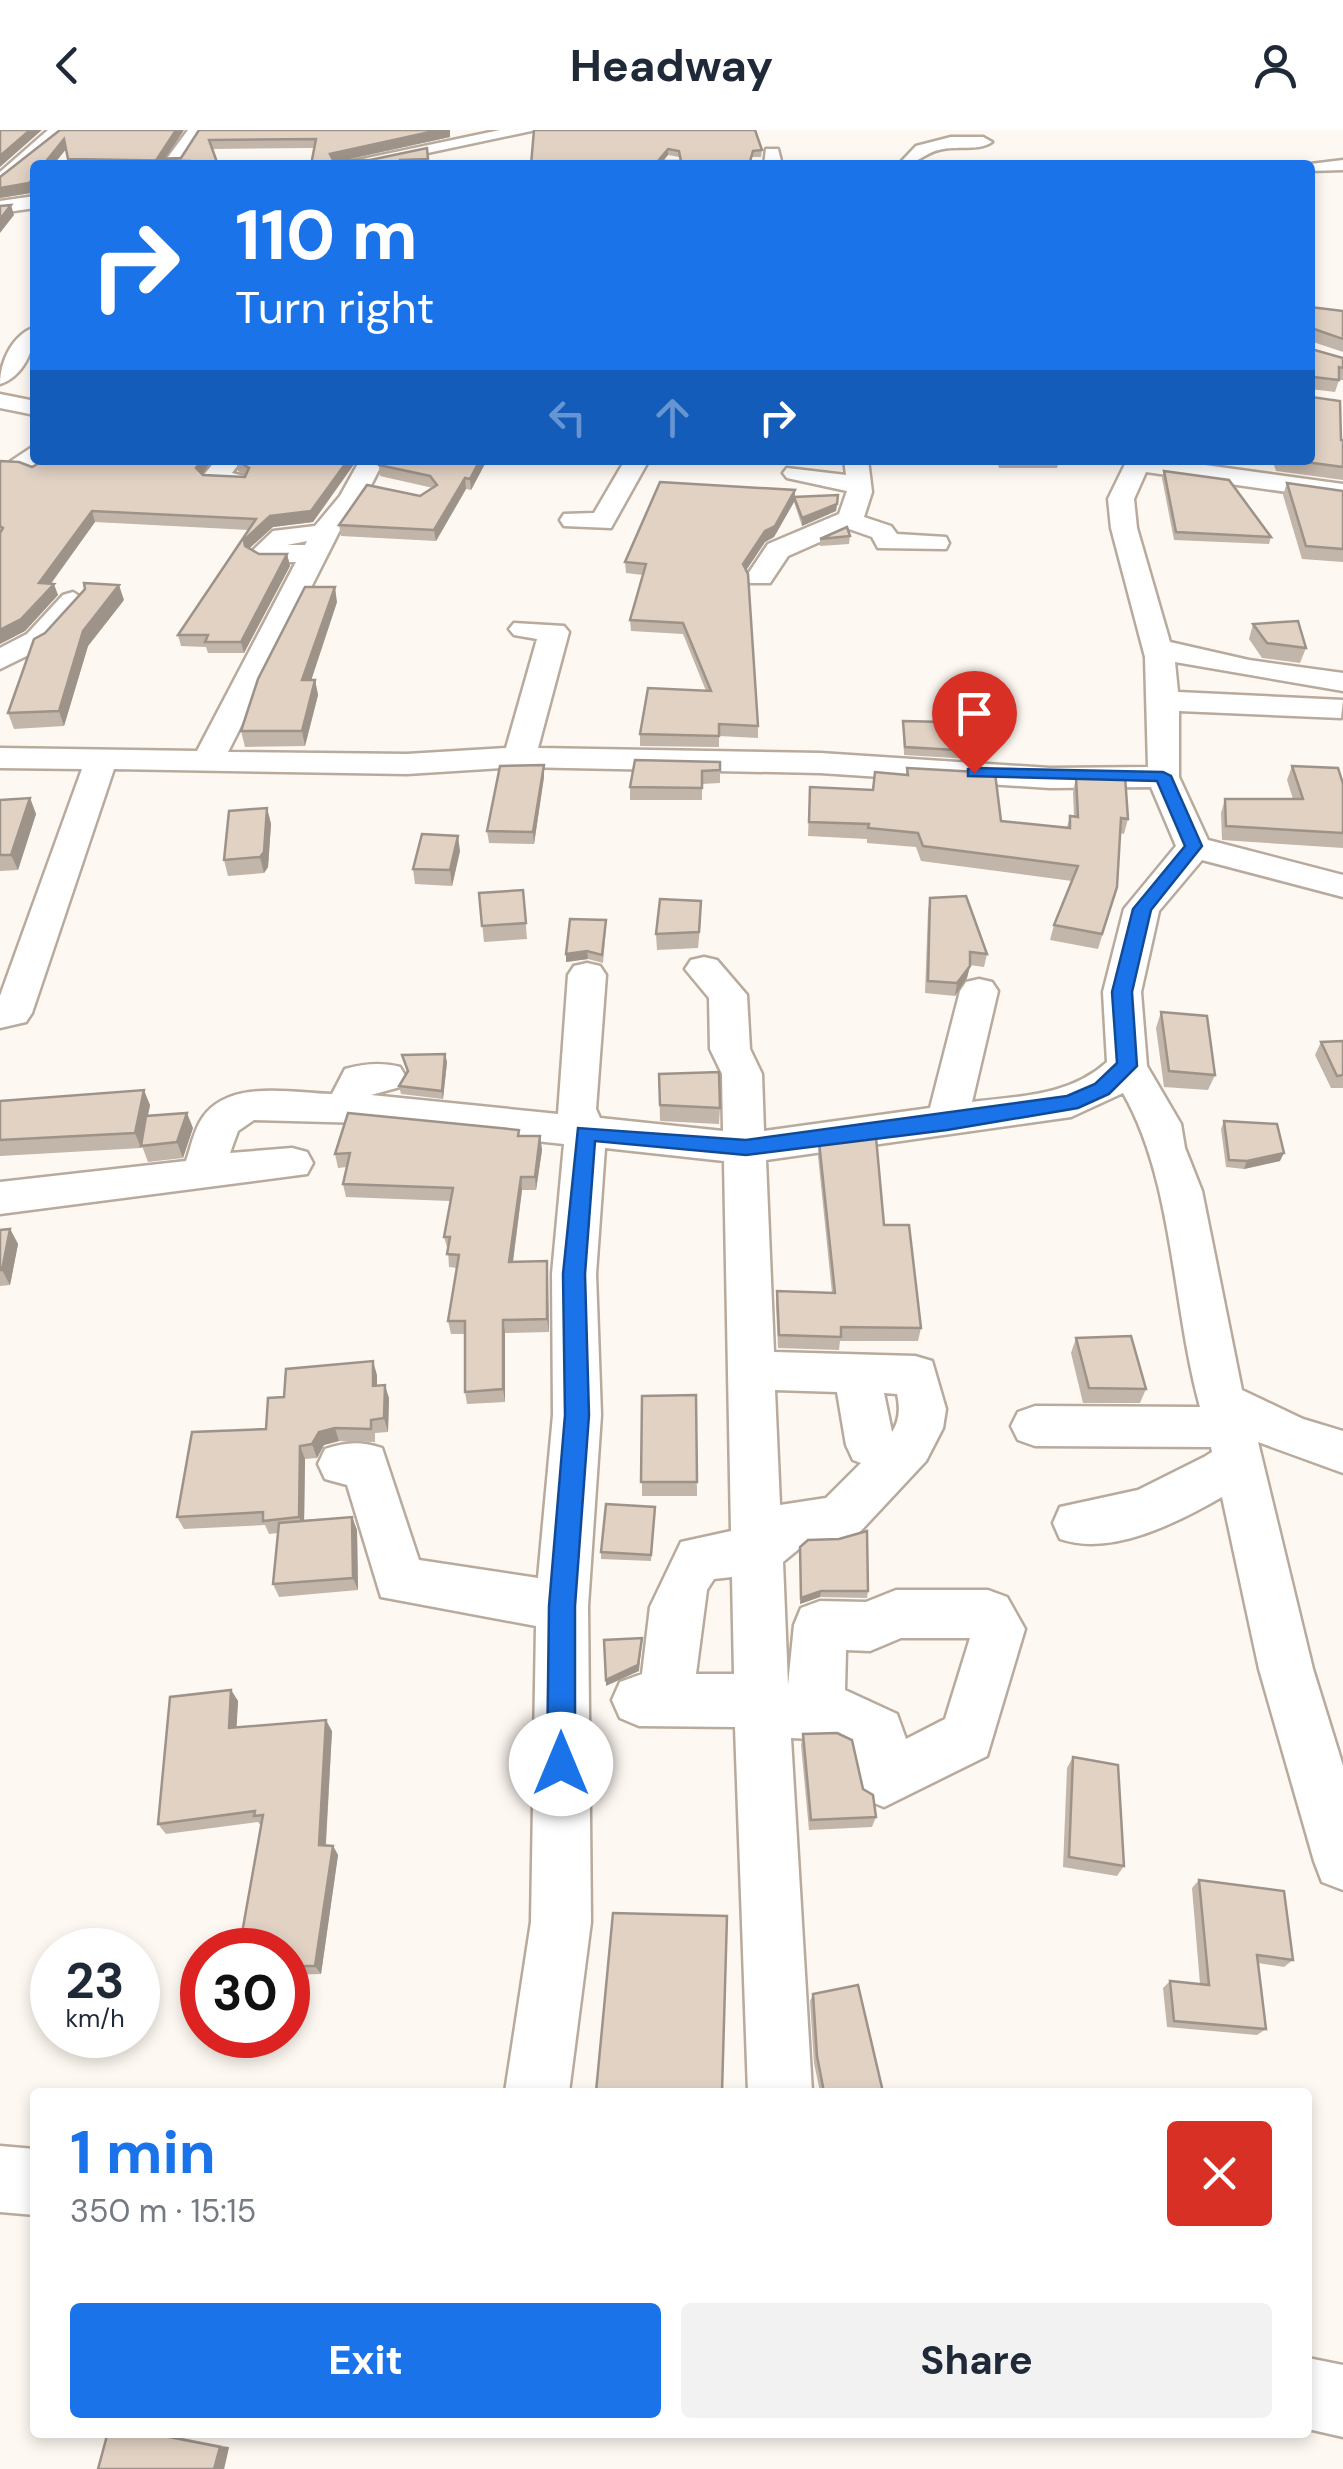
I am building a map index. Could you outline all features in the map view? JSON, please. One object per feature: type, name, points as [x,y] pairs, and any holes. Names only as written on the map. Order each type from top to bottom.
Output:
[{"type":"street","points":[[0,182],[58,130]]},
{"type":"street","points":[[175,160],[196,130]]},
{"type":"street","points":[[368,160],[514,131]]},
{"type":"street","points":[[911,160],[916,150],[929,145],[983,142]]},
{"type":"street","points":[[22,159],[50,159]]},
{"type":"street","points":[[1315,166],[1343,166]]},
{"type":"street","points":[[0,206],[30,199]]},
{"type":"street","points":[[2,373],[30,340]]},
{"type":"street","points":[[30,368],[7,392],[3,402],[30,407]]},
{"type":"street","points":[[573,520],[602,522],[633,465]]},
{"type":"street","points":[[760,577],[778,550],[848,520],[858,508],[857,465]]},
{"type":"street","points":[[1137,465],[1121,499],[1124,528],[1157,646],[1163,701],[1163,776],[1194,846]]},
{"type":"street","points":[[1156,465],[1343,492]]},
{"type":"street","points":[[1248,480],[1272,465]]},
{"type":"street","points":[[796,473],[860,486]]},
{"type":"street","points":[[208,760],[327,544],[370,478]]},
{"type":"street","points":[[848,520],[882,532],[888,542],[936,542]]},
{"type":"street","points":[[0,660],[37,640],[73,601]]},
{"type":"street","points":[[519,757],[554,632],[524,629]]},
{"type":"street","points":[[1157,646],[1214,664],[1343,682]]},
{"type":"street","points":[[1163,701],[1343,709]]},
{"type":"street","points":[[0,758],[407,764],[519,757],[820,764],[1050,778],[1163,776]]},
{"type":"street","points":[[0,1016],[12,1013],[101,760]]},
{"type":"street","points":[[1194,846],[1343,886]]},
{"type":"street","points":[[1194,846],[1142,909],[1122,992],[1127,1066],[1161,1124],[1164,1148],[1181,1191],[1210,1360],[1231,1430],[1286,1669],[1343,1862]]},
{"type":"street","points":[[1285,872],[1343,910]]},
{"type":"street","points":[[704,970],[728,995],[730,1048],[742,1074],[762,1710],[780,2088]]},
{"type":"street","points":[[538,2088],[561,1922],[562,1606],[577,1415],[574,1274],[586,1133],[576,1109],[586,974]]},
{"type":"street","points":[[947,1123],[979,991]]},
{"type":"street","points":[[203,1170],[220,1123],[246,1106],[345,1108],[746,1148],[947,1123],[1070,1102],[1102,1089],[1127,1066]]},
{"type":"street","points":[[345,1108],[360,1079],[386,1077]]},
{"type":"street","points":[[0,1198],[292,1162]]},
{"type":"street","points":[[752,1370],[858,1372],[870,1445],[900,1456],[838,1520],[796,1521],[758,1551],[699,1558],[682,1578],[654,1700],[732,1700],[762,1710],[817,1712]]},
{"type":"street","points":[[1035,1426],[1231,1430],[1292,1436],[1343,1452]]},
{"type":"street","points":[[1078,1523],[1098,1523],[1194,1492],[1231,1430]]},
{"type":"street","points":[[342,1464],[365,1462],[399,1580],[562,1606]]},
{"type":"street","points":[[0,2179],[30,2182]]},
{"type":"street","points":[[1312,2395],[1343,2401]]},
{"type":"building","points":[[0,130],[30,130],[0,156]]},
{"type":"building","points":[[60,130],[176,130],[157,159],[181,158],[199,130],[439,130],[330,154],[333,160],[312,160],[316,139],[209,140],[216,160],[68,159],[64,139],[47,160],[30,160],[29,183],[0,188],[0,177]]},
{"type":"building","points":[[534,130],[755,130],[762,150],[753,151],[750,160],[681,160],[679,151],[668,149],[659,160],[531,160]]},
{"type":"building","points":[[427,148],[428,159],[400,160],[370,160]]},
{"type":"building","points":[[11,205],[0,219],[0,206]]},
{"type":"building","points":[[1315,308],[1343,311],[1343,339],[1315,329]]},
{"type":"building","points":[[1315,350],[1343,358],[1339,380],[1315,377]]},
{"type":"building","points":[[1315,398],[1340,401],[1343,467],[1315,463]]},
{"type":"building","points":[[0,461],[32,467],[198,465],[196,468],[203,475],[245,477],[249,468],[244,465],[344,465],[311,511],[270,516],[244,540],[245,546],[259,554],[287,554],[241,642],[205,642],[208,635],[178,635],[256,519],[92,511],[39,583],[54,584],[21,619],[0,630]]},
{"type":"building","points":[[379,465],[477,465],[470,479],[465,478],[434,530],[339,525],[367,485],[420,496],[437,485],[430,476]]},
{"type":"building","points":[[1164,471],[1229,480],[1271,537],[1176,532]]},
{"type":"building","points":[[660,482],[795,490],[775,526],[765,531],[743,564],[748,574],[758,726],[719,724],[719,736],[640,734],[648,688],[711,691],[683,623],[630,620],[646,564],[625,562]]},
{"type":"building","points":[[1287,483],[1343,491],[1343,549],[1306,546]]},
{"type":"building","points":[[838,495],[837,504],[802,518],[794,497]]},
{"type":"building","points":[[847,527],[850,536],[820,539]]},
{"type":"building","points":[[84,583],[119,585],[83,631],[59,711],[8,713],[34,639],[45,633],[85,589]]},
{"type":"building","points":[[305,587],[335,587],[302,680],[315,680],[302,731],[241,731],[258,679]]},
{"type":"building","points":[[1298,621],[1306,648],[1267,643],[1253,624]]},
{"type":"building","points":[[903,721],[986,723],[990,752],[905,747]]},
{"type":"building","points":[[635,760],[720,762],[720,770],[702,771],[702,788],[630,787]]},
{"type":"building","points":[[544,765],[533,832],[487,831],[500,766]]},
{"type":"building","points":[[1292,766],[1338,768],[1343,784],[1343,833],[1226,826],[1225,799],[1303,799]]},
{"type":"building","points":[[907,768],[995,773],[1001,821],[1070,828],[1070,816],[1078,817],[1076,777],[1125,776],[1128,819],[1121,818],[1117,887],[1102,934],[1054,925],[1078,866],[923,846],[918,833],[868,828],[869,824],[809,822],[810,787],[873,790],[875,772],[908,775]]},
{"type":"building","points":[[30,798],[11,855],[0,855],[0,800]]},
{"type":"building","points":[[267,808],[264,852],[260,857],[224,860],[229,811]]},
{"type":"building","points":[[422,834],[458,836],[450,870],[413,869]]},
{"type":"building","points":[[523,890],[526,923],[482,926],[479,893]]},
{"type":"building","points":[[966,896],[987,954],[970,952],[970,966],[957,983],[928,981],[930,898]]},
{"type":"building","points":[[660,899],[701,901],[699,932],[656,934]]},
{"type":"building","points":[[570,919],[606,920],[602,955],[587,951],[566,954]]},
{"type":"building","points":[[1161,1012],[1207,1016],[1215,1075],[1169,1071]]},
{"type":"building","points":[[1343,1041],[1343,1075],[1337,1076],[1321,1042]]},
{"type":"building","points":[[445,1054],[442,1091],[399,1086],[408,1071],[402,1055]]},
{"type":"building","points":[[719,1072],[720,1108],[660,1105],[659,1074]]},
{"type":"building","points":[[144,1090],[135,1133],[0,1140],[0,1101]]},
{"type":"building","points":[[187,1113],[177,1142],[141,1146],[146,1116]]},
{"type":"building","points":[[348,1113],[519,1130],[518,1136],[540,1136],[535,1177],[521,1177],[509,1262],[547,1261],[547,1319],[503,1320],[503,1389],[465,1392],[465,1321],[448,1321],[459,1255],[447,1254],[450,1237],[444,1237],[453,1188],[343,1184],[350,1153],[335,1154]]},
{"type":"building","points":[[1224,1121],[1277,1124],[1284,1153],[1247,1161],[1229,1160]]},
{"type":"building","points":[[876,1137],[884,1225],[909,1225],[921,1328],[841,1327],[841,1337],[779,1335],[777,1291],[835,1293],[819,1142]]},
{"type":"building","points":[[10,1229],[2,1270],[0,1270],[0,1230]]},
{"type":"building","points":[[1131,1336],[1146,1389],[1089,1388],[1076,1338]]},
{"type":"building","points":[[373,1361],[373,1386],[385,1385],[384,1418],[371,1420],[371,1429],[335,1428],[319,1432],[312,1444],[300,1446],[299,1517],[263,1521],[263,1512],[177,1517],[192,1432],[266,1429],[268,1398],[284,1397],[286,1369]]},
{"type":"building","points":[[696,1395],[697,1482],[641,1482],[642,1396]]},
{"type":"building","points":[[606,1504],[655,1507],[651,1555],[601,1552]]},
{"type":"building","points":[[352,1517],[353,1578],[273,1584],[279,1523]]},
{"type":"building","points":[[867,1531],[868,1591],[821,1591],[801,1598],[800,1547],[808,1540],[839,1539]]},
{"type":"building","points":[[642,1638],[638,1665],[606,1680],[604,1640]]},
{"type":"building","points":[[231,1690],[229,1728],[326,1720],[319,1845],[333,1846],[315,1966],[310,1966],[310,1928],[243,1928],[263,1815],[254,1816],[255,1811],[158,1824],[170,1697]]},
{"type":"building","points":[[837,1733],[852,1740],[863,1789],[873,1795],[876,1817],[811,1820],[803,1734]]},
{"type":"building","points":[[1073,1757],[1118,1765],[1124,1866],[1069,1857]]},
{"type":"building","points":[[1199,1880],[1284,1891],[1293,1960],[1257,1955],[1266,2029],[1174,2021],[1170,1981],[1209,1985]]},
{"type":"building","points":[[613,1913],[727,1916],[722,2088],[596,2088]]},
{"type":"building","points":[[858,1985],[882,2088],[823,2088],[813,1994]]},
{"type":"building","points":[[106,2438],[174,2438],[220,2447],[214,2469],[98,2469]]},
{"type":"route","points":[[561,1764],[562,1606],[577,1415],[574,1274],[586,1133],[746,1148],[947,1123],[1070,1102],[1102,1089],[1127,1066],[1122,992],[1142,909],[1194,846],[1163,776],[1050,778],[974,773]]}]
